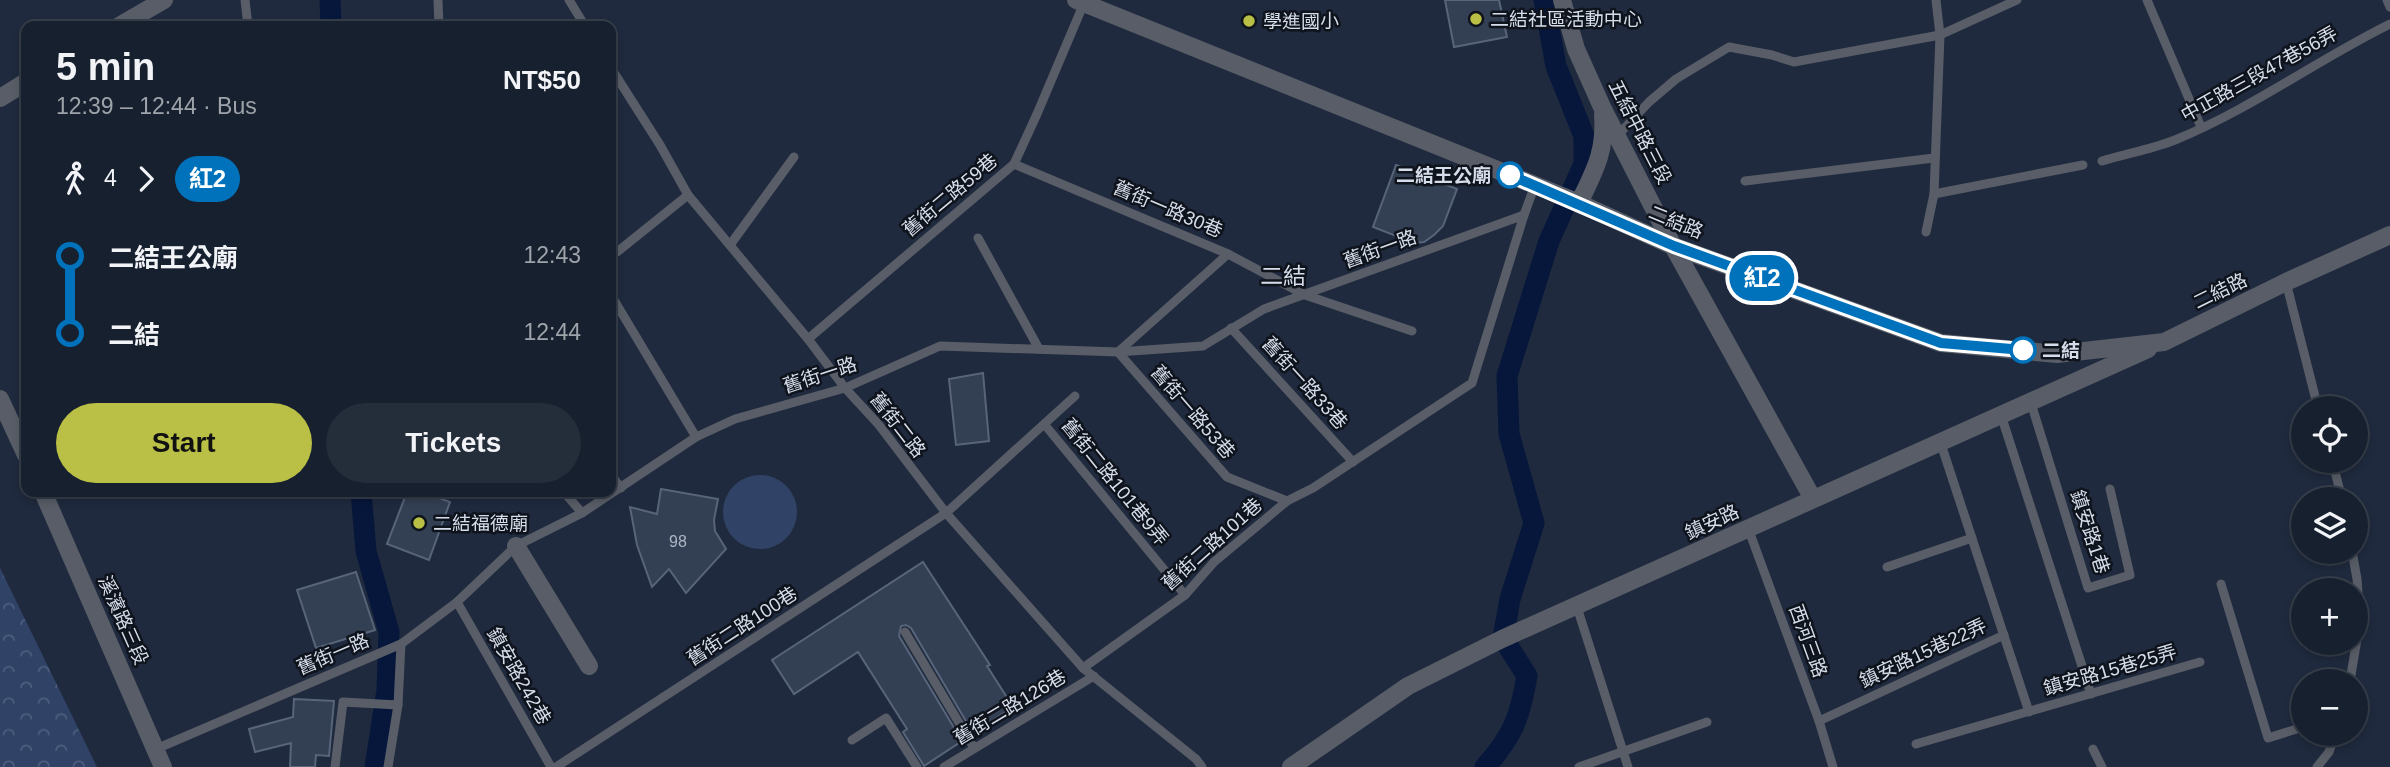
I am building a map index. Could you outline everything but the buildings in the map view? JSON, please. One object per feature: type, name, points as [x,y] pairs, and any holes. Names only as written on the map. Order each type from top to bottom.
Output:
[{"type":"street","points":[[128,21],[164,0]]},
{"type":"street","name":"五結中路三段","points":[[1562,0],[1576,49],[1602,107],[1674,246],[1813,499]]},
{"type":"street","name":"二結路","points":[[1081,1],[1555,193],[1674,246],[1941,343],[2057,354],[2164,342],[2390,235]]},
{"type":"street","points":[[0,98],[21,85]]},
{"type":"street","points":[[1576,202],[1596,169],[1605,138],[1602,107]]},
{"type":"street","name":"鎮安路","points":[[1291,767],[1408,686],[1502,639],[2164,342]]},
{"type":"street","points":[[0,399],[21,445]]},
{"type":"street","name":"溪濱路三段","points":[[45,497],[163,767]]},
{"type":"street","points":[[516,546],[589,666]]},
{"type":"lane","points":[[245,0],[247,21]]},
{"type":"lane","points":[[438,0],[439,21]]},
{"type":"lane","points":[[569,0],[582,21]]},
{"type":"lane","points":[[1926,232],[1934,194],[1940,35],[1936,0]]},
{"type":"lane","points":[[1618,135],[1675,79],[1729,47],[1794,62],[1940,35],[2017,0]]},
{"type":"lane","points":[[2147,0],[2202,127]]},
{"type":"lane","points":[[2387,0],[2390,6]]},
{"type":"lane","name":"舊街二路59巷","points":[[808,339],[1014,164],[1037,114],[1081,1]]},
{"type":"lane","name":"中正路三段47巷56弄","points":[[2102,161],[2174,141],[2265,95],[2346,46],[2390,24]]},
{"type":"lane","name":"舊街二路","points":[[616,76],[688,195],[808,339],[845,388],[879,425],[946,513],[1083,668],[1196,759],[1202,767]]},
{"type":"lane","points":[[730,245],[794,157]]},
{"type":"lane","points":[[1745,181],[1934,158]]},
{"type":"lane","name":"舊街一路30巷","points":[[1014,164],[1228,254],[1304,295],[1412,331]]},
{"type":"lane","points":[[1934,194],[2084,165]]},
{"type":"lane","points":[[1524,215],[1535,185]]},
{"type":"lane","points":[[617,252],[688,195]]},
{"type":"lane","name":"舊街一路","points":[[616,491],[696,437],[735,419],[845,388],[940,346],[1118,352],[1203,346],[1264,309],[1524,215]]},
{"type":"lane","name":"舊街二路101巷","points":[[1083,668],[1185,595],[1214,562],[1287,501],[1353,462],[1472,383],[1524,215]]},
{"type":"lane","points":[[978,238],[1039,349]]},
{"type":"lane","points":[[1118,352],[1228,254]]},
{"type":"lane","points":[[2286,282],[2316,396]]},
{"type":"lane","points":[[616,303],[696,437]]},
{"type":"lane","name":"舊街一路33巷","points":[[1231,328],[1353,462]]},
{"type":"lane","name":"舊街一路53巷","points":[[1118,352],[1227,477],[1287,501]]},
{"type":"lane","name":"舊街二路100巷","points":[[554,767],[946,513],[1075,396]]},
{"type":"lane","name":"鎮安路1巷","points":[[2031,403],[2088,588],[2130,575],[2110,489]]},
{"type":"lane","points":[[2001,415],[2091,694]]},
{"type":"lane","name":"舊街二路101巷9弄","points":[[1045,425],[1185,595]]},
{"type":"lane","name":"鎮安路15巷22弄","points":[[1940,441],[2029,712]]},
{"type":"lane","points":[[616,482],[621,488]]},
{"type":"lane","points":[[568,497],[582,513]]},
{"type":"lane","name":"舊街一路","points":[[156,749],[401,644],[457,602],[516,546],[582,513],[607,497]]},
{"type":"lane","name":"西河三路","points":[[1748,528],[1819,721],[1833,767]]},
{"type":"lane","points":[[1887,566],[1972,538]]},
{"type":"lane","points":[[2352,669],[2360,621],[2354,564]]},
{"type":"lane","points":[[2221,584],[2268,738],[2291,731]]},
{"type":"lane","name":"鎮安路242巷","points":[[457,602],[554,767]]},
{"type":"lane","points":[[1577,607],[1628,767]]},
{"type":"lane","points":[[905,632],[974,748]]},
{"type":"lane","name":"鎮安路15巷22弄","points":[[1819,721],[2004,635]]},
{"type":"lane","points":[[388,767],[398,705],[401,644]]},
{"type":"lane","name":"鎮安路15巷25弄","points":[[1916,744],[2200,662]]},
{"type":"lane","name":"舊街二路126巷","points":[[943,767],[1094,676]]},
{"type":"lane","points":[[335,767],[343,702],[398,705]]},
{"type":"lane","points":[[852,740],[886,718],[917,767]]},
{"type":"lane","points":[[1579,767],[1707,722]]},
{"type":"lane","points":[[2317,767],[2331,746]]},
{"type":"lane","points":[[2093,749],[2102,767]]},
{"type":"green space","points":[[760,475],[774,478],[786,486],[794,498],[797,512],[794,526],[786,538],[774,546],[760,549],[746,546],[734,538],[726,526],[723,512],[726,498],[734,486],[746,478]]},
{"type":"green space","points":[[0,568],[97,767],[0,767]]},
{"type":"waterway","points":[[330,0],[331,21]]},
{"type":"waterway","points":[[1485,767],[1514,725],[1527,676],[1503,638],[1510,599],[1534,523],[1509,434],[1507,376],[1549,241],[1584,164],[1584,136],[1556,66],[1544,0]]},
{"type":"waterway","points":[[361,497],[366,551],[389,632],[387,690],[375,767]]},
{"type":"bus line","name":"紅2","points":[[1510,175],[1674,246],[1941,343],[2023,350]]},
{"type":"place","name":"二結社區活動中心","points":[[1476,19]]},
{"type":"place","name":"學進國小","points":[[1249,21]]},
{"type":"place","name":"二結王公廟","points":[[1510,175]]},
{"type":"place","name":"二結","points":[[2023,350]]},
{"type":"place","name":"二結福德廟","points":[[419,523]]},
{"type":"district","name":"二結","points":[[1283,276]]}]
